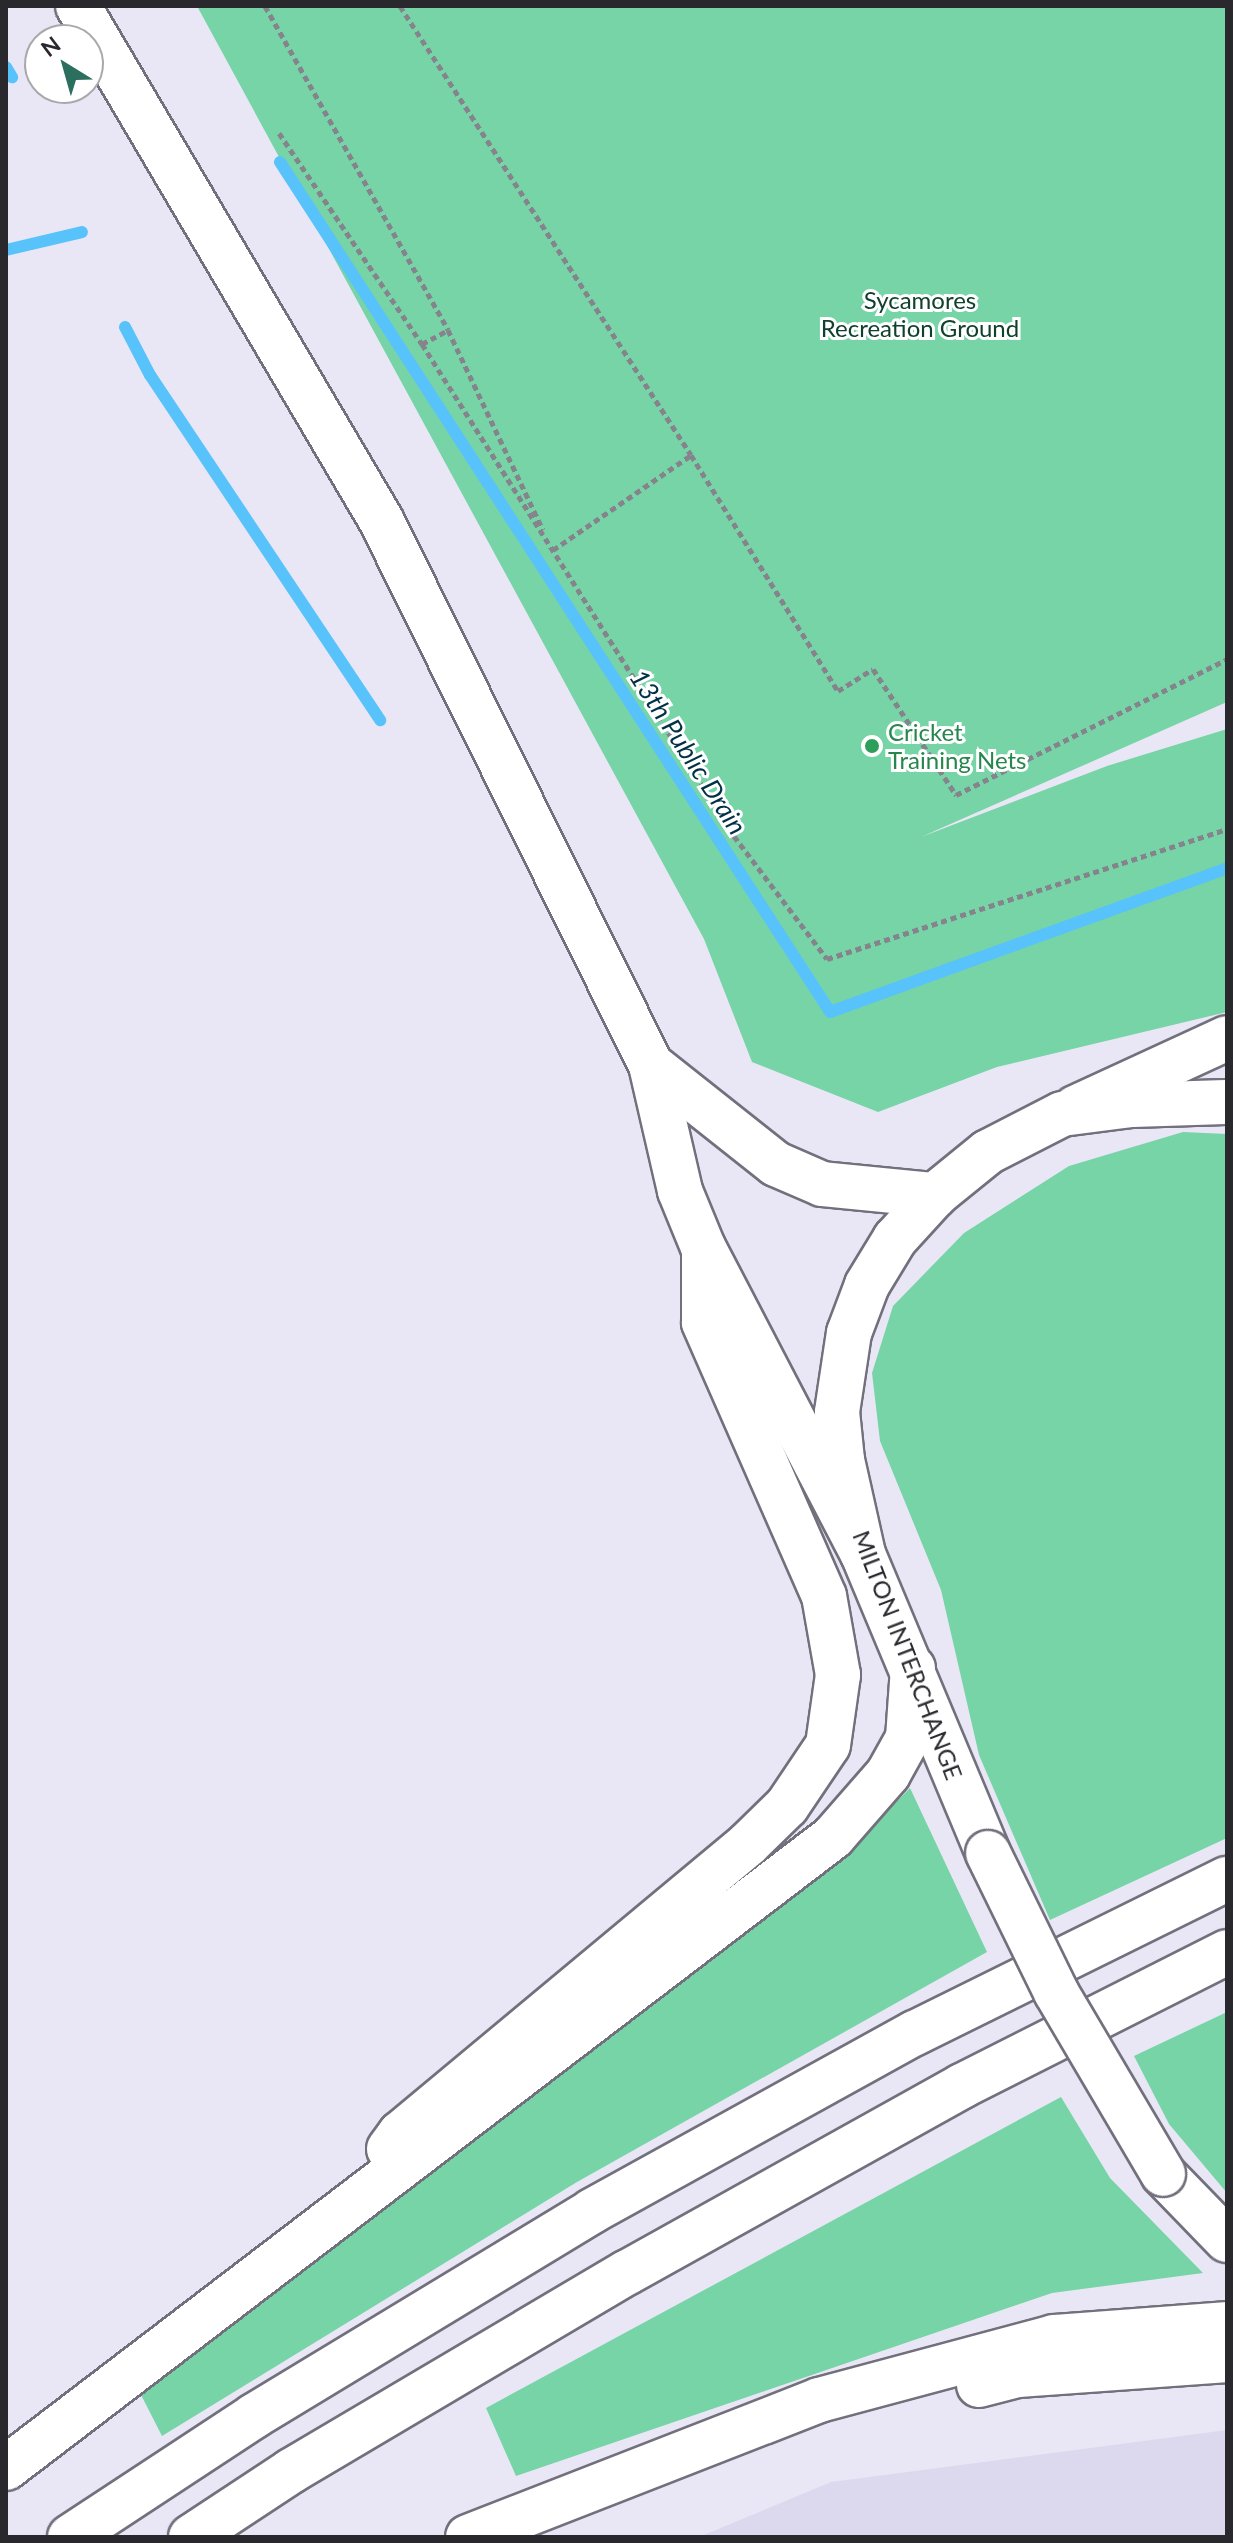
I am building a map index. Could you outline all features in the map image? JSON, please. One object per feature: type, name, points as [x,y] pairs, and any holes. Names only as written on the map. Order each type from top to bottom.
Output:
[{"type":"main road","points":[[78,6],[381,520],[651,1065],[680,1191],[703,1247],[863,1554]]},
{"type":"main road","points":[[1062,1114],[1227,1038]]},
{"type":"main road","points":[[651,1065],[776,1164],[822,1184],[935,1195]]},
{"type":"main road","name":"MILTON INTERCHANGE","points":[[1227,1102],[1131,1105],[1062,1114],[988,1152],[935,1195],[895,1239],[867,1285],[841,1372],[837,1412],[842,1460],[863,1554],[988,1853],[1056,1992],[1163,2174],[1227,2240]]},
{"type":"main road","points":[[338,2219],[400,2134],[748,1844],[787,1806],[828,1745],[838,1675],[824,1596],[704,1322],[703,1247]]},
{"type":"main road","points":[[6,2468],[338,2219],[833,1837],[888,1774],[908,1738],[913,1668]]},
{"type":"main road","points":[[70,2537],[254,2416],[592,2211],[915,2033],[1227,1879]]},
{"type":"main road","points":[[191,2537],[291,2471],[628,2272],[962,2086],[1227,1952]]},
{"type":"main road","points":[[468,2537],[819,2400],[1054,2337],[1227,2324]]},
{"type":"main road","points":[[623,2477],[1018,2375],[1227,2360]]},
{"type":"path","points":[[265,6],[448,330],[553,550]]},
{"type":"path","points":[[400,6],[691,455],[838,691],[873,669],[956,795],[1227,659]]},
{"type":"path","points":[[279,133],[422,344],[734,836],[827,959],[1227,829]]},
{"type":"path","points":[[422,344],[448,330]]},
{"type":"path","points":[[553,550],[691,455]]},
{"type":"shaded area","points":[[1227,2430],[1227,2537],[699,2537],[831,2482]]},
{"type":"green space","name":"Sycamores Recreation Ground","points":[[197,6],[1227,6],[1227,702],[921,837],[1107,766],[1227,729],[1227,1012],[997,1067],[878,1112],[752,1062],[704,939]]},
{"type":"green space","points":[[1183,1132],[1227,1134],[1227,1838],[1050,1920],[979,1755],[941,1590],[880,1441],[872,1373],[893,1306],[964,1233],[1069,1166]]},
{"type":"green space","points":[[910,1788],[987,1952],[577,2182],[162,2436],[136,2385],[860,1839]]},
{"type":"green space","points":[[1227,2012],[1227,2193],[1169,2124],[1134,2056]]},
{"type":"green space","points":[[1061,2097],[1110,2178],[1203,2273],[1052,2293],[516,2476],[486,2408]]},
{"type":"waterway","points":[[6,67],[12,77]]},
{"type":"waterway","name":"13th Public Drain","points":[[280,162],[830,1012],[1227,868]]},
{"type":"waterway","points":[[6,250],[82,232]]},
{"type":"waterway","points":[[125,327],[150,375],[380,720]]},
{"type":"place","name":"Cricket Training Nets","points":[[872,746]]}]
